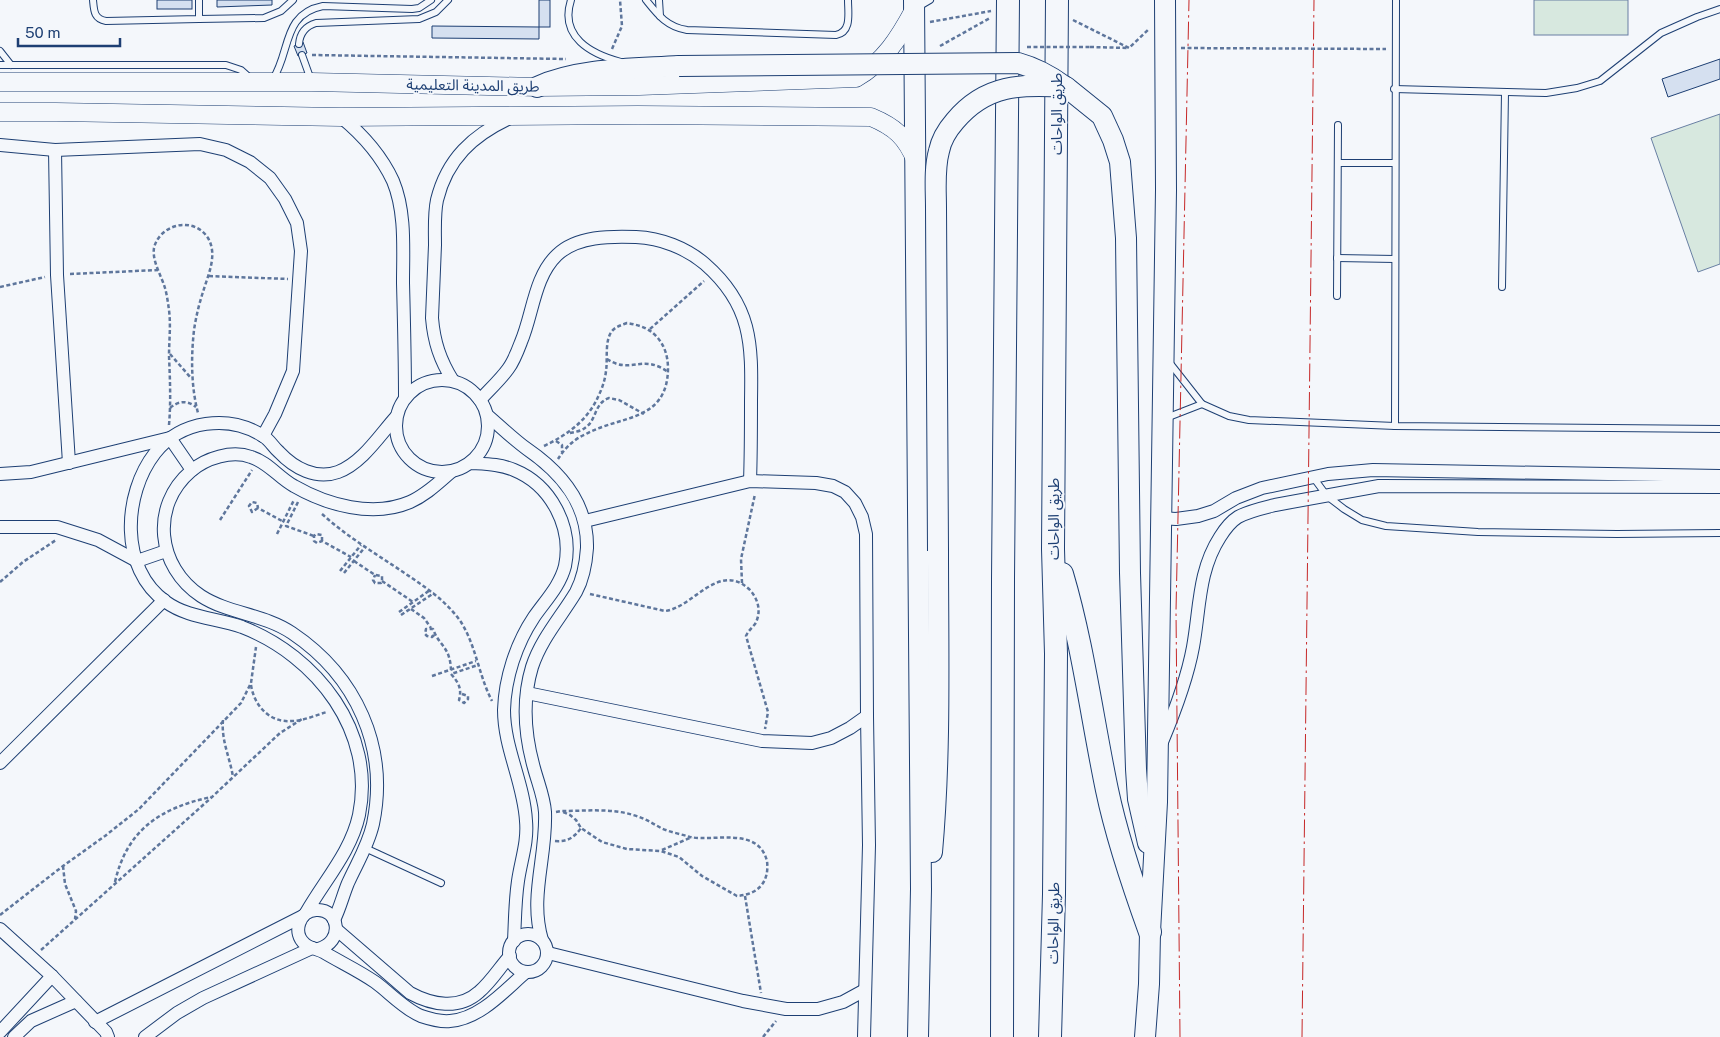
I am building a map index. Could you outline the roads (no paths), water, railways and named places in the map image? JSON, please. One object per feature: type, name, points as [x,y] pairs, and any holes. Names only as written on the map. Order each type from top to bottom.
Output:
[{"type":"highway","points":[[1002,1037],[1003,579],[1008,4]]},
{"type":"highway","name":"طريق الواحات","points":[[1050,1037],[1054,894],[1056,654],[1053,549],[1057,6]]},
{"type":"highway","points":[[1053,549],[1073,615],[1114,819],[1135,890],[1150,932]]},
{"type":"highway","points":[[993,1037],[1003,1003]]},
{"type":"main road","points":[[1145,1037],[1149,984],[1157,754],[1166,190],[1164,4]]},
{"type":"main road","points":[[918,9],[916,162],[921,889],[918,1037]]},
{"type":"main road","points":[[537,87],[572,75],[643,77],[679,66],[1018,63],[1047,73],[1102,116],[1120,162],[1126,238],[1130,573],[1138,791],[1146,836],[1154,866]]},
{"type":"main road","points":[[921,889],[928,874],[932,853],[935,814],[938,687],[936,173],[939,150],[949,128],[966,107],[987,95],[1003,88],[1024,85],[1066,87]]},
{"type":"street","points":[[638,115],[643,77],[856,78],[871,70],[883,58],[918,9]]},
{"type":"street","name":"طريق المدينة التعليمية","points":[[0,82],[312,82],[537,87]]},
{"type":"street","name":"طريق المدينة التعليمية","points":[[0,112],[341,117],[638,115],[871,117],[886,123],[900,133],[910,147],[916,162]]},
{"type":"street","points":[[341,117],[362,136],[384,164],[400,203],[403,240],[405,397]]},
{"type":"street","points":[[452,380],[437,351],[433,335],[436,201],[444,179],[460,152],[490,127],[511,117]]},
{"type":"street","points":[[0,145],[55,150],[200,144],[226,150],[250,162],[270,178],[285,199],[297,223],[301,251],[293,371],[275,414],[263,436]]},
{"type":"street","points":[[55,150],[57,275],[68,463]]},
{"type":"street","points":[[480,400],[509,368],[522,340],[540,281],[547,266],[557,254],[571,245],[608,236],[655,240],[672,245],[688,252],[714,272],[729,290],[741,310],[748,332],[752,355],[754,481]]},
{"type":"street","points":[[145,1037],[177,1013],[203,998],[315,948],[325,947],[331,943],[335,937],[335,925],[349,882],[365,848],[372,824],[376,798],[376,764],[372,744],[366,725],[349,689],[324,658],[292,633],[252,614],[224,607],[199,595],[179,575],[166,551],[163,533],[164,515],[170,498],[179,483],[192,470],[205,461],[220,456],[236,455],[251,457],[305,492],[343,506],[365,509],[387,508],[409,502],[432,489],[451,472],[470,463],[480,451],[487,437],[487,415],[480,400],[468,388],[452,380],[430,380],[416,386],[405,397],[396,417],[397,437],[406,455],[421,468],[431,471],[451,472]]},
{"type":"street","points":[[169,438],[156,451],[145,467],[134,494],[130,522],[132,542],[137,561],[148,584],[164,600],[183,611],[239,626],[280,646],[298,659],[330,692],[352,732],[359,754],[362,785],[359,816],[348,846],[299,922],[298,931],[300,938],[305,945],[315,948],[375,982],[419,1015],[437,1021],[450,1021],[462,1019],[491,1003],[526,972],[538,970],[548,954],[538,928],[536,901],[545,813],[528,738],[527,693],[532,667],[542,643],[576,591],[586,557],[585,521],[571,490],[553,469],[487,415]]},
{"type":"street","points":[[0,474],[30,472],[169,438],[187,428],[201,424],[224,422],[244,426],[263,436],[288,462],[303,471],[320,474],[337,472],[352,465],[396,417]]},
{"type":"street","points":[[169,438],[192,470]]},
{"type":"street","points":[[470,463],[498,465],[515,470],[529,478],[550,498],[561,517],[567,550],[565,566],[558,582],[533,618],[518,647],[508,678],[504,711],[509,746],[523,794],[527,832],[515,899],[514,941],[510,956],[515,967],[526,972]]},
{"type":"street","points":[[1160,518],[1176,519],[1198,516],[1214,511],[1236,498],[1262,488],[1342,472],[1373,470],[1720,476]]},
{"type":"street","points":[[1490,487],[1491,472]]},
{"type":"street","points":[[585,521],[754,481],[816,483],[832,486],[845,492],[855,503],[862,517],[866,534],[869,845],[864,1037]]},
{"type":"street","points":[[1157,754],[1183,689],[1193,648],[1204,569],[1213,548],[1227,526],[1238,518],[1258,509],[1379,486],[1720,487]]},
{"type":"street","points":[[0,527],[56,527],[98,540],[137,561],[166,551]]},
{"type":"street","points":[[558,582],[576,591]]},
{"type":"street","points":[[0,763],[164,600]]},
{"type":"street","points":[[298,659],[301,650],[309,646]]},
{"type":"street","points":[[527,693],[762,741],[812,743],[831,738],[867,716]]},
{"type":"street","points":[[527,832],[544,837]]},
{"type":"street","points":[[95,1022],[316,910],[327,912],[335,925],[410,993],[423,1000],[438,1004],[452,1004],[467,999],[479,992],[510,956]]},
{"type":"street","points":[[0,929],[52,976],[106,1032],[108,1037]]},
{"type":"street","points":[[514,941],[528,934],[542,940]]},
{"type":"street","points":[[548,954],[743,1001],[786,1009],[818,1009],[842,1002],[865,990]]},
{"type":"street","points":[[0,1032],[52,976]]},
{"type":"street","points":[[14,1037],[31,1021],[76,1001]]},
{"type":"lane","points":[[93,0],[94,13],[97,18],[103,21],[264,18],[281,11],[292,0]]},
{"type":"lane","points":[[199,0],[199,19]]},
{"type":"lane","points":[[271,82],[282,62],[290,30],[303,14],[309,10],[323,6],[412,9],[419,8],[432,0]]},
{"type":"lane","points":[[299,44],[303,31],[316,23],[420,19],[436,12],[448,0]]},
{"type":"lane","points":[[571,0],[568,16],[574,33],[586,46],[596,54],[643,77]]},
{"type":"lane","points":[[646,0],[669,24],[687,30],[836,35],[843,32],[848,26],[848,0]]},
{"type":"lane","points":[[659,0],[660,16]]},
{"type":"lane","points":[[1395,426],[1394,89],[1396,0]]},
{"type":"lane","points":[[1394,89],[1546,93],[1577,88],[1600,81],[1661,33],[1720,9]]},
{"type":"lane","points":[[0,52],[11,65]]},
{"type":"lane","points":[[302,55],[312,82]]},
{"type":"lane","points":[[0,65],[226,65],[241,70],[253,82]]},
{"type":"lane","points":[[1502,288],[1505,92]]},
{"type":"lane","points":[[1337,296],[1338,125]]},
{"type":"lane","points":[[1338,163],[1394,162]]},
{"type":"lane","points":[[1337,258],[1395,259]]},
{"type":"lane","points":[[1162,353],[1202,404],[1229,416],[1249,420],[1395,426],[1720,429]]},
{"type":"lane","points":[[1162,420],[1202,404]]},
{"type":"lane","points":[[1313,477],[1327,496],[1344,509],[1362,520],[1386,526],[1478,532],[1616,534],[1720,532]]},
{"type":"lane","points":[[365,848],[441,883]]}]
